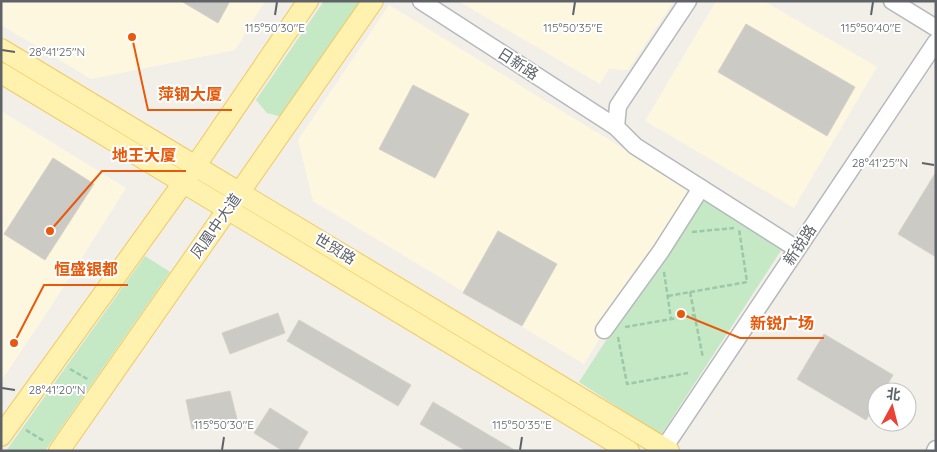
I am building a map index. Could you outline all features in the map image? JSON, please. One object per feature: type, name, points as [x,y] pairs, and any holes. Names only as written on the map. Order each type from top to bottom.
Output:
[{"type":"main road","points":[[6,428],[184,183],[308,1]]},
{"type":"main road","name":"凤凰中大道","points":[[59,451],[373,1]]},
{"type":"main road","name":"世贸路","points":[[1,49],[666,449]]},
{"type":"main road","name":"世贸路","points":[[1,74],[629,451]]},
{"type":"street","name":"日新路","points":[[420,1],[616,127],[635,146],[797,249]]},
{"type":"street","points":[[616,127],[618,106],[688,1]]},
{"type":"street","points":[[892,1],[936,28]]},
{"type":"street","name":"新锐路","points":[[666,449],[936,42]]},
{"type":"street","points":[[610,329],[701,188]]},
{"type":"path","points":[[671,235],[760,225]]},
{"type":"path","points":[[668,296],[747,282],[738,227]]},
{"type":"path","points":[[661,251],[671,319]]},
{"type":"path","points":[[690,292],[703,358]]},
{"type":"path","points":[[688,373],[627,384],[610,329],[695,315]]},
{"type":"path","points":[[56,360],[103,388]]},
{"type":"path","points":[[6,428],[59,451]]},
{"type":"shaded area","points":[[1,1],[265,1],[235,50],[91,79],[1,25]]},
{"type":"shaded area","points":[[458,1],[674,1],[628,70],[609,69],[600,84]]},
{"type":"shaded area","points":[[716,1],[764,1],[877,67],[794,208],[645,121]]},
{"type":"shaded area","points":[[389,5],[691,190],[584,364],[313,201],[298,140]]},
{"type":"shaded area","points":[[1,111],[126,188],[1,381]]},
{"type":"green space","points":[[324,1],[362,1],[282,117],[267,113],[256,100]]},
{"type":"green space","points":[[702,193],[784,246],[661,435],[579,382]]},
{"type":"green space","points":[[145,256],[170,272],[45,451],[6,451]]},
{"type":"building","points":[[181,1],[230,1],[218,23]]},
{"type":"building","points":[[746,24],[855,87],[827,136],[718,72]]},
{"type":"building","points":[[413,85],[469,114],[435,178],[379,149]]},
{"type":"building","points":[[53,158],[94,184],[45,260],[4,234]]},
{"type":"building","points":[[936,172],[936,257],[898,234]]},
{"type":"building","points":[[498,231],[557,264],[522,326],[463,293]]},
{"type":"building","points":[[278,313],[285,333],[230,354],[222,333]]},
{"type":"building","points":[[299,320],[411,385],[398,406],[287,341]]},
{"type":"building","points":[[824,334],[893,375],[889,382],[867,382],[866,420],[797,379]]},
{"type":"building","points":[[230,391],[237,419],[192,429],[186,400]]},
{"type":"building","points":[[433,402],[516,451],[466,451],[420,424]]},
{"type":"building","points":[[270,408],[308,432],[297,451],[283,451],[254,433]]},
{"type":"place","name":"萍钢大厦","points":[[132,37]]},
{"type":"place","name":"地王大厦","points":[[50,231]]},
{"type":"place","name":"新锐广场","points":[[681,314]]},
{"type":"place","name":"恒盛银都","points":[[14,343]]}]
